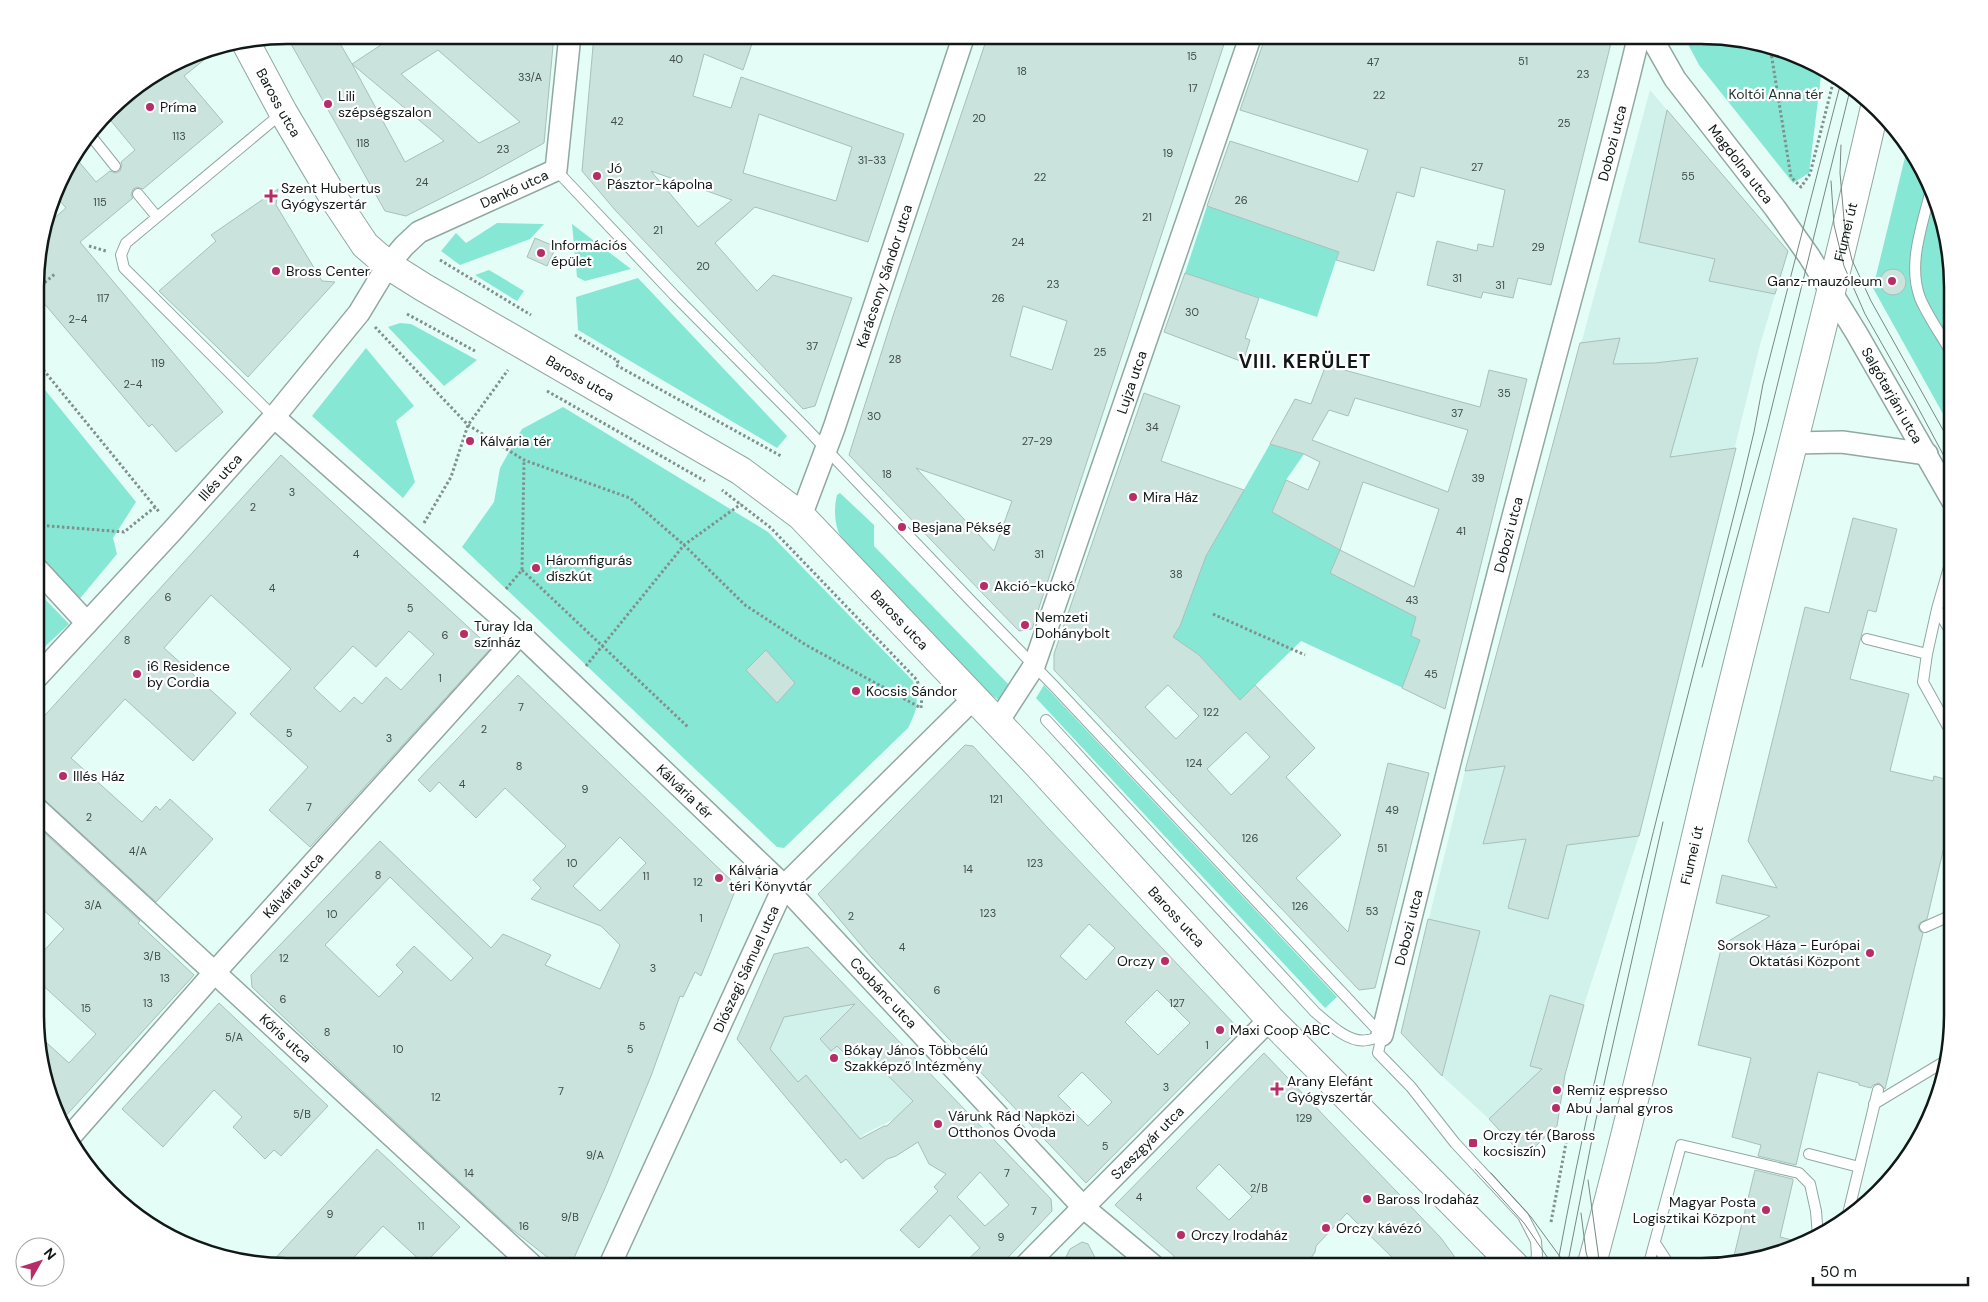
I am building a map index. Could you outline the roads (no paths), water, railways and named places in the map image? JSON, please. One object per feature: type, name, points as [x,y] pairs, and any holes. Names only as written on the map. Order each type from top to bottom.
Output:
[{"type":"street","name":"Dankó utca","points":[[388,265],[419,232],[556,170],[569,44]]},
{"type":"street","name":"Karácsony Sándor utca","points":[[801,516],[827,450],[961,44]]},
{"type":"street","name":"Lujza utca","points":[[997,723],[1034,666],[1248,44]]},
{"type":"street","name":"Dobozi utca","points":[[1382,1036],[1447,769],[1619,120],[1637,44]]},
{"type":"street","name":"Magdolna utca","points":[[1655,44],[1675,79],[1774,208],[1831,292]]},
{"type":"street","name":"Baross utca","points":[[248,47],[283,112],[335,200],[365,245],[388,265],[423,288],[741,471],[801,516],[1050,778],[1270,1019],[1508,1258]]},
{"type":"street","name":"Fiumei út","points":[[1593,1258],[1720,734],[1831,292],[1873,115]]},
{"type":"street","name":"Illés utca","points":[[44,669],[274,417],[359,313],[388,265]]},
{"type":"street","name":"Salgótarjáni utca","points":[[1831,292],[1944,486]]},
{"type":"street","name":"Kálvária tér","points":[[274,417],[520,634],[784,886]]},
{"type":"street","points":[[1793,443],[1842,442],[1926,454]]},
{"type":"street","points":[[44,577],[87,623]]},
{"type":"street","name":"Kálvária utca","points":[[74,1132],[215,972],[520,634]]},
{"type":"street","name":"Diószegi Sámuel utca","points":[[614,1258],[784,886],[973,699]]},
{"type":"street","name":"Kőris utca","points":[[44,815],[524,1258]]},
{"type":"street","name":"Csobánc utca","points":[[784,886],[1083,1207],[1144,1258]]},
{"type":"street","name":"Szeszgyár utca","points":[[1033,1258],[1270,1019]]},
{"type":"street","points":[[1599,1258],[1602,1228]]},
{"type":"lane","points":[[274,417],[124,268],[122,254],[126,243],[283,112]]},
{"type":"lane","points":[[94,139],[115,166]]},
{"type":"lane","points":[[556,170],[674,295],[827,450],[970,602],[1034,666],[1382,1036]]},
{"type":"lane","points":[[138,194],[157,217]]},
{"type":"lane","points":[[1928,201],[1916,258],[1915,277],[1921,299],[1944,340]]},
{"type":"lane","points":[[1944,585],[1926,654],[1923,682],[1944,720]]},
{"type":"lane","points":[[1937,609],[1944,621]]},
{"type":"lane","points":[[1867,639],[1926,654]]},
{"type":"lane","points":[[1046,720],[1315,1012],[1330,1025],[1358,1040],[1366,1041],[1382,1036]]},
{"type":"lane","points":[[1925,926],[1944,918]]},
{"type":"lane","points":[[1382,1036],[1378,1053],[1411,1087],[1455,1142],[1523,1216],[1536,1241],[1536,1258]]},
{"type":"lane","points":[[1874,1104],[1940,1064]]},
{"type":"lane","points":[[1849,1208],[1878,1090]]},
{"type":"lane","points":[[1650,1258],[1681,1145],[1799,1173],[1810,1184],[1817,1229]]},
{"type":"lane","points":[[1809,1154],[1859,1166]]},
{"type":"lane","points":[[1655,1243],[1665,1258]]},
{"type":"tram line","points":[[1559,1258],[1597,1073],[1642,880],[1739,495],[1763,384],[1840,87]]},
{"type":"tram line","points":[[1702,667],[1766,431],[1849,94]]},
{"type":"tram line","points":[[1841,145],[1840,173],[1845,231],[1852,260],[1871,301],[1944,432]]},
{"type":"tram line","points":[[1831,181],[1834,225],[1844,266],[1865,314],[1944,456]]},
{"type":"tram line","points":[[1569,1258],[1595,1124],[1663,822]]},
{"type":"tram line","points":[[1475,1169],[1524,1223],[1548,1258]]},
{"type":"tram line","points":[[1491,1173],[1531,1217],[1561,1258]]},
{"type":"tram line","points":[[1588,1180],[1599,1258]]},
{"type":"tram line","points":[[1581,1213],[1588,1258]]},
{"type":"place","name":"Lili szépségszalon","points":[[328,104]]},
{"type":"place","name":"Príma","points":[[150,107]]},
{"type":"place","name":"Jó Pásztor-kápolna","points":[[597,176]]},
{"type":"place","name":"Szent Hubertus Gyógyszertár","points":[[271,196]]},
{"type":"place","name":"Információs épület","points":[[541,253]]},
{"type":"place","name":"Bross Center","points":[[276,271]]},
{"type":"place","name":"Ganz-mauzóleum","points":[[1892,281]]},
{"type":"place","name":"Kálvária tér","points":[[470,441]]},
{"type":"place","name":"Mira Ház","points":[[1133,497]]},
{"type":"place","name":"Besjana Pékség","points":[[902,527]]},
{"type":"place","name":"Háromfigurás díszkút","points":[[536,568]]},
{"type":"place","name":"Akció-kuckó","points":[[984,586]]},
{"type":"place","name":"Nemzeti Dohánybolt","points":[[1025,625]]},
{"type":"place","name":"Turay Ida színház","points":[[464,634]]},
{"type":"place","name":"i6 Residence by Cordia","points":[[137,674]]},
{"type":"place","name":"Kocsis Sándor","points":[[856,691]]},
{"type":"place","name":"Illés Ház","points":[[63,776]]},
{"type":"place","name":"Kálvária téri Könyvtár","points":[[719,878]]},
{"type":"place","name":"Sorsok Háza - Európai Oktatási Központ","points":[[1870,953]]},
{"type":"place","name":"Orczy","points":[[1165,961]]},
{"type":"place","name":"Maxi Coop ABC","points":[[1220,1030]]},
{"type":"place","name":"Bókay János Többcélú Szakképző Intézmény","points":[[834,1058]]},
{"type":"place","name":"Arany Elefánt Gyógyszertár","points":[[1277,1089]]},
{"type":"place","name":"Remiz espresso","points":[[1557,1090]]},
{"type":"place","name":"Abu Jamal gyros","points":[[1556,1108]]},
{"type":"place","name":"Várunk Rád Napközi Otthonos Óvoda","points":[[938,1124]]},
{"type":"place","name":"Orczy tér (Baross kocsiszín)","points":[[1473,1143]]},
{"type":"place","name":"Baross Irodaház","points":[[1367,1199]]},
{"type":"place","name":"Magyar Posta Logisztikai Központ","points":[[1766,1210]]},
{"type":"place","name":"Orczy kávézó","points":[[1326,1228]]},
{"type":"place","name":"Orczy Irodaház","points":[[1181,1235]]},
{"type":"district","name":"VIII. KERÜLET","points":[[1305,361]]},
{"type":"park label","name":"Koltói Anna tér","points":[[1776,94]]}]
